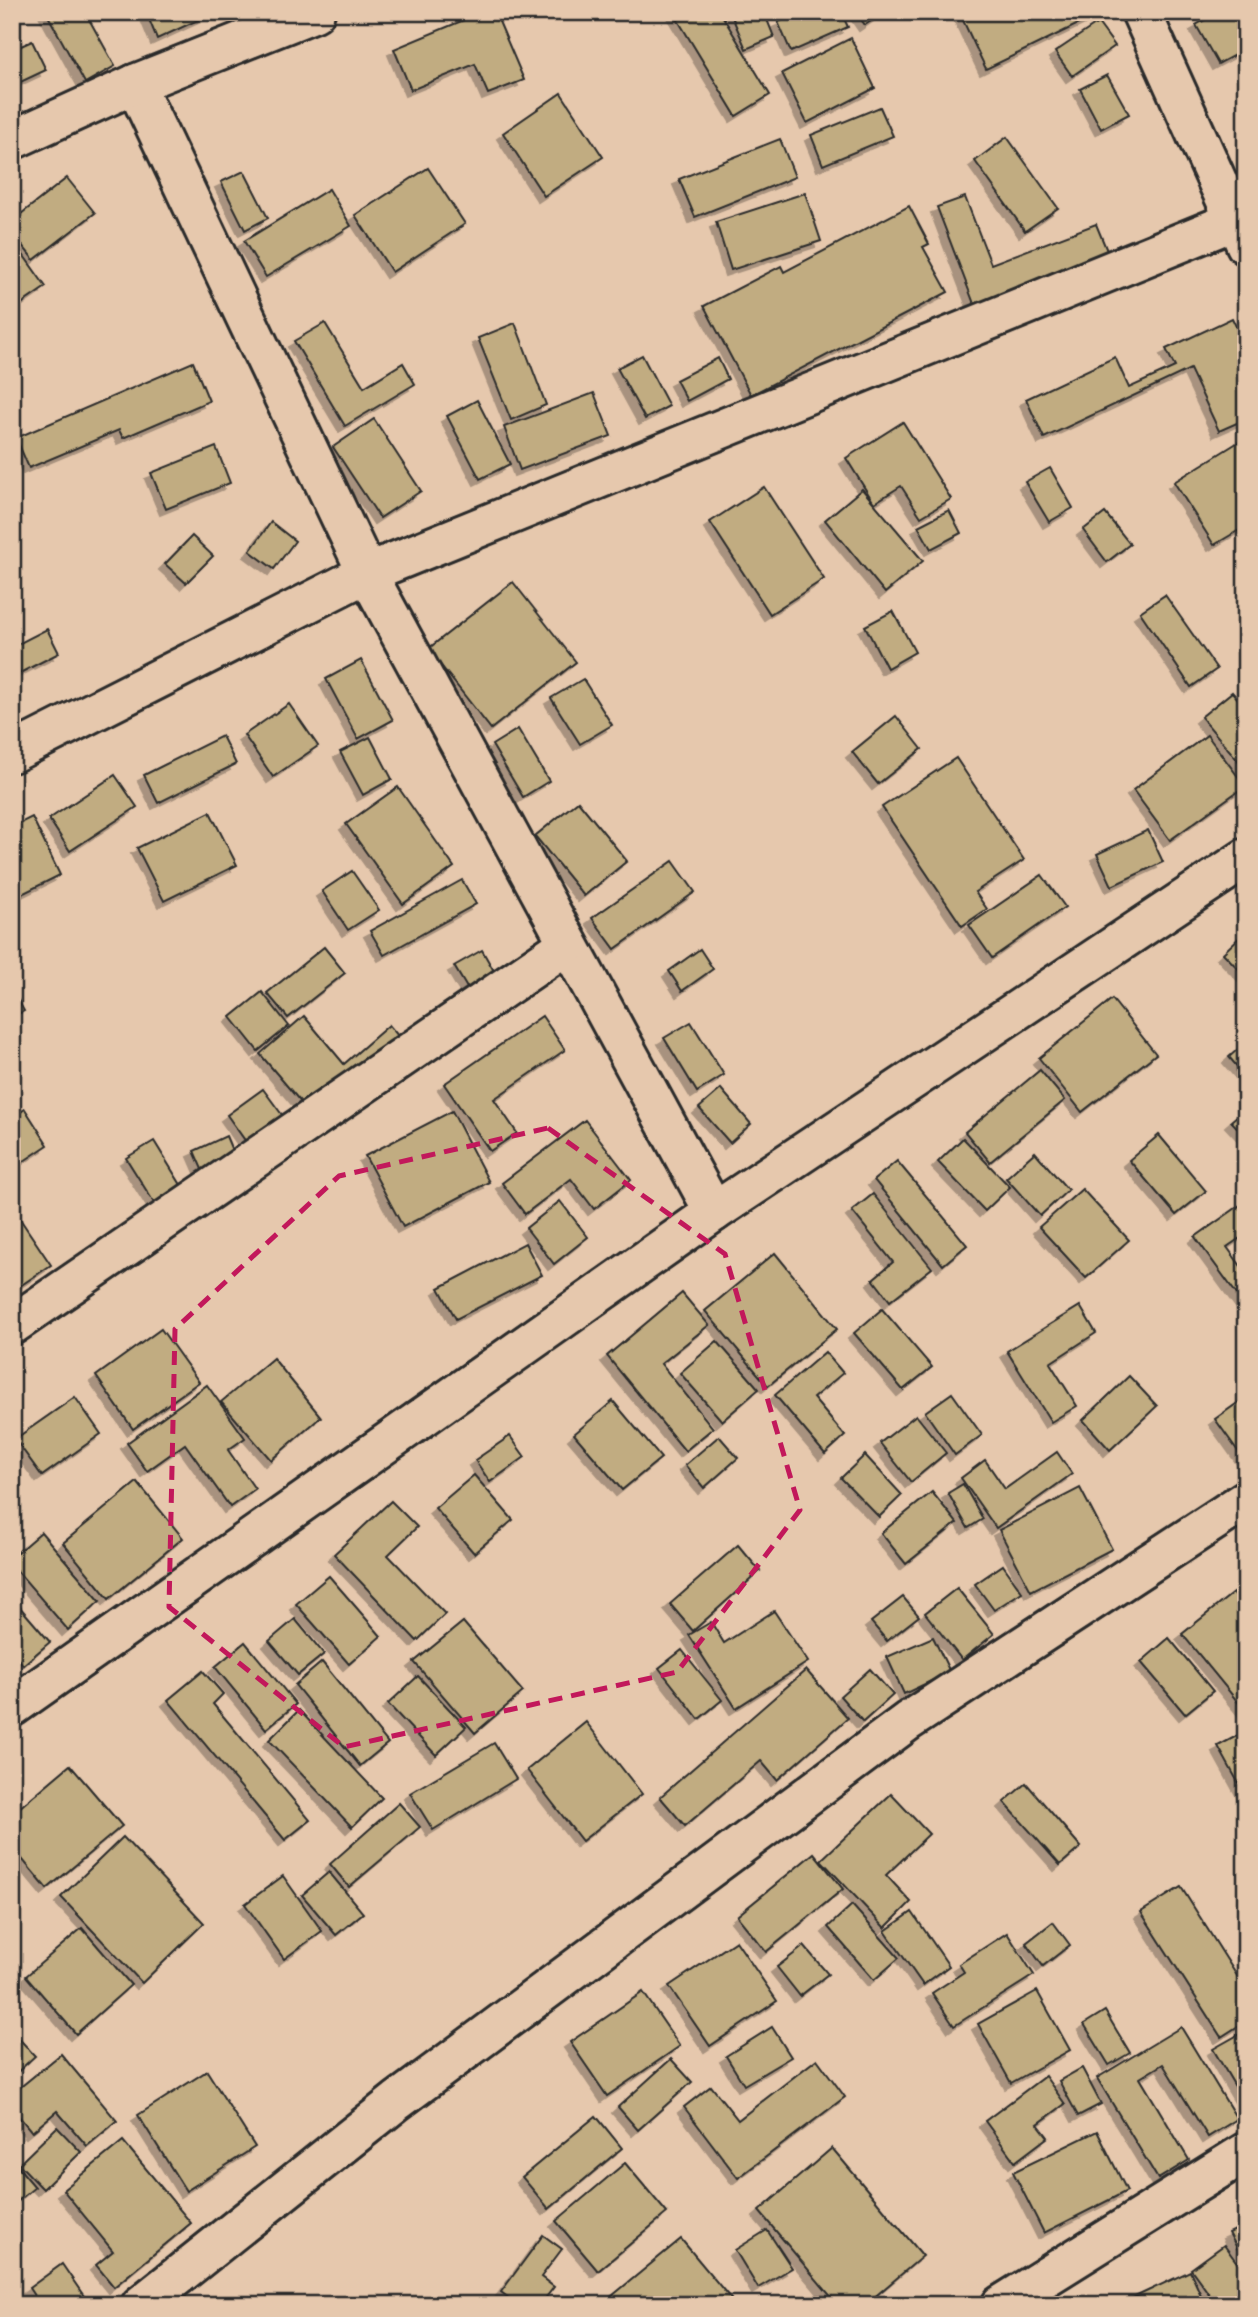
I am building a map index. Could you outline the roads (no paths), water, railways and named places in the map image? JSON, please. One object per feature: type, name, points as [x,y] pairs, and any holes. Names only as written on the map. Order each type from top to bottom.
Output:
[{"type":"street","points":[[12,140],[135,84],[315,12]]},
{"type":"street","points":[[12,753],[367,573],[1242,227],[1141,12]]},
{"type":"street","points":[[135,84],[367,573],[714,1212]]},
{"type":"street","points":[[12,1707],[714,1212],[1246,858]]},
{"type":"street","points":[[12,1325],[568,944]]},
{"type":"street","points":[[141,2305],[397,2101],[908,1721],[1246,1500]]},
{"type":"street","points":[[1001,2305],[1246,2152]]}]
